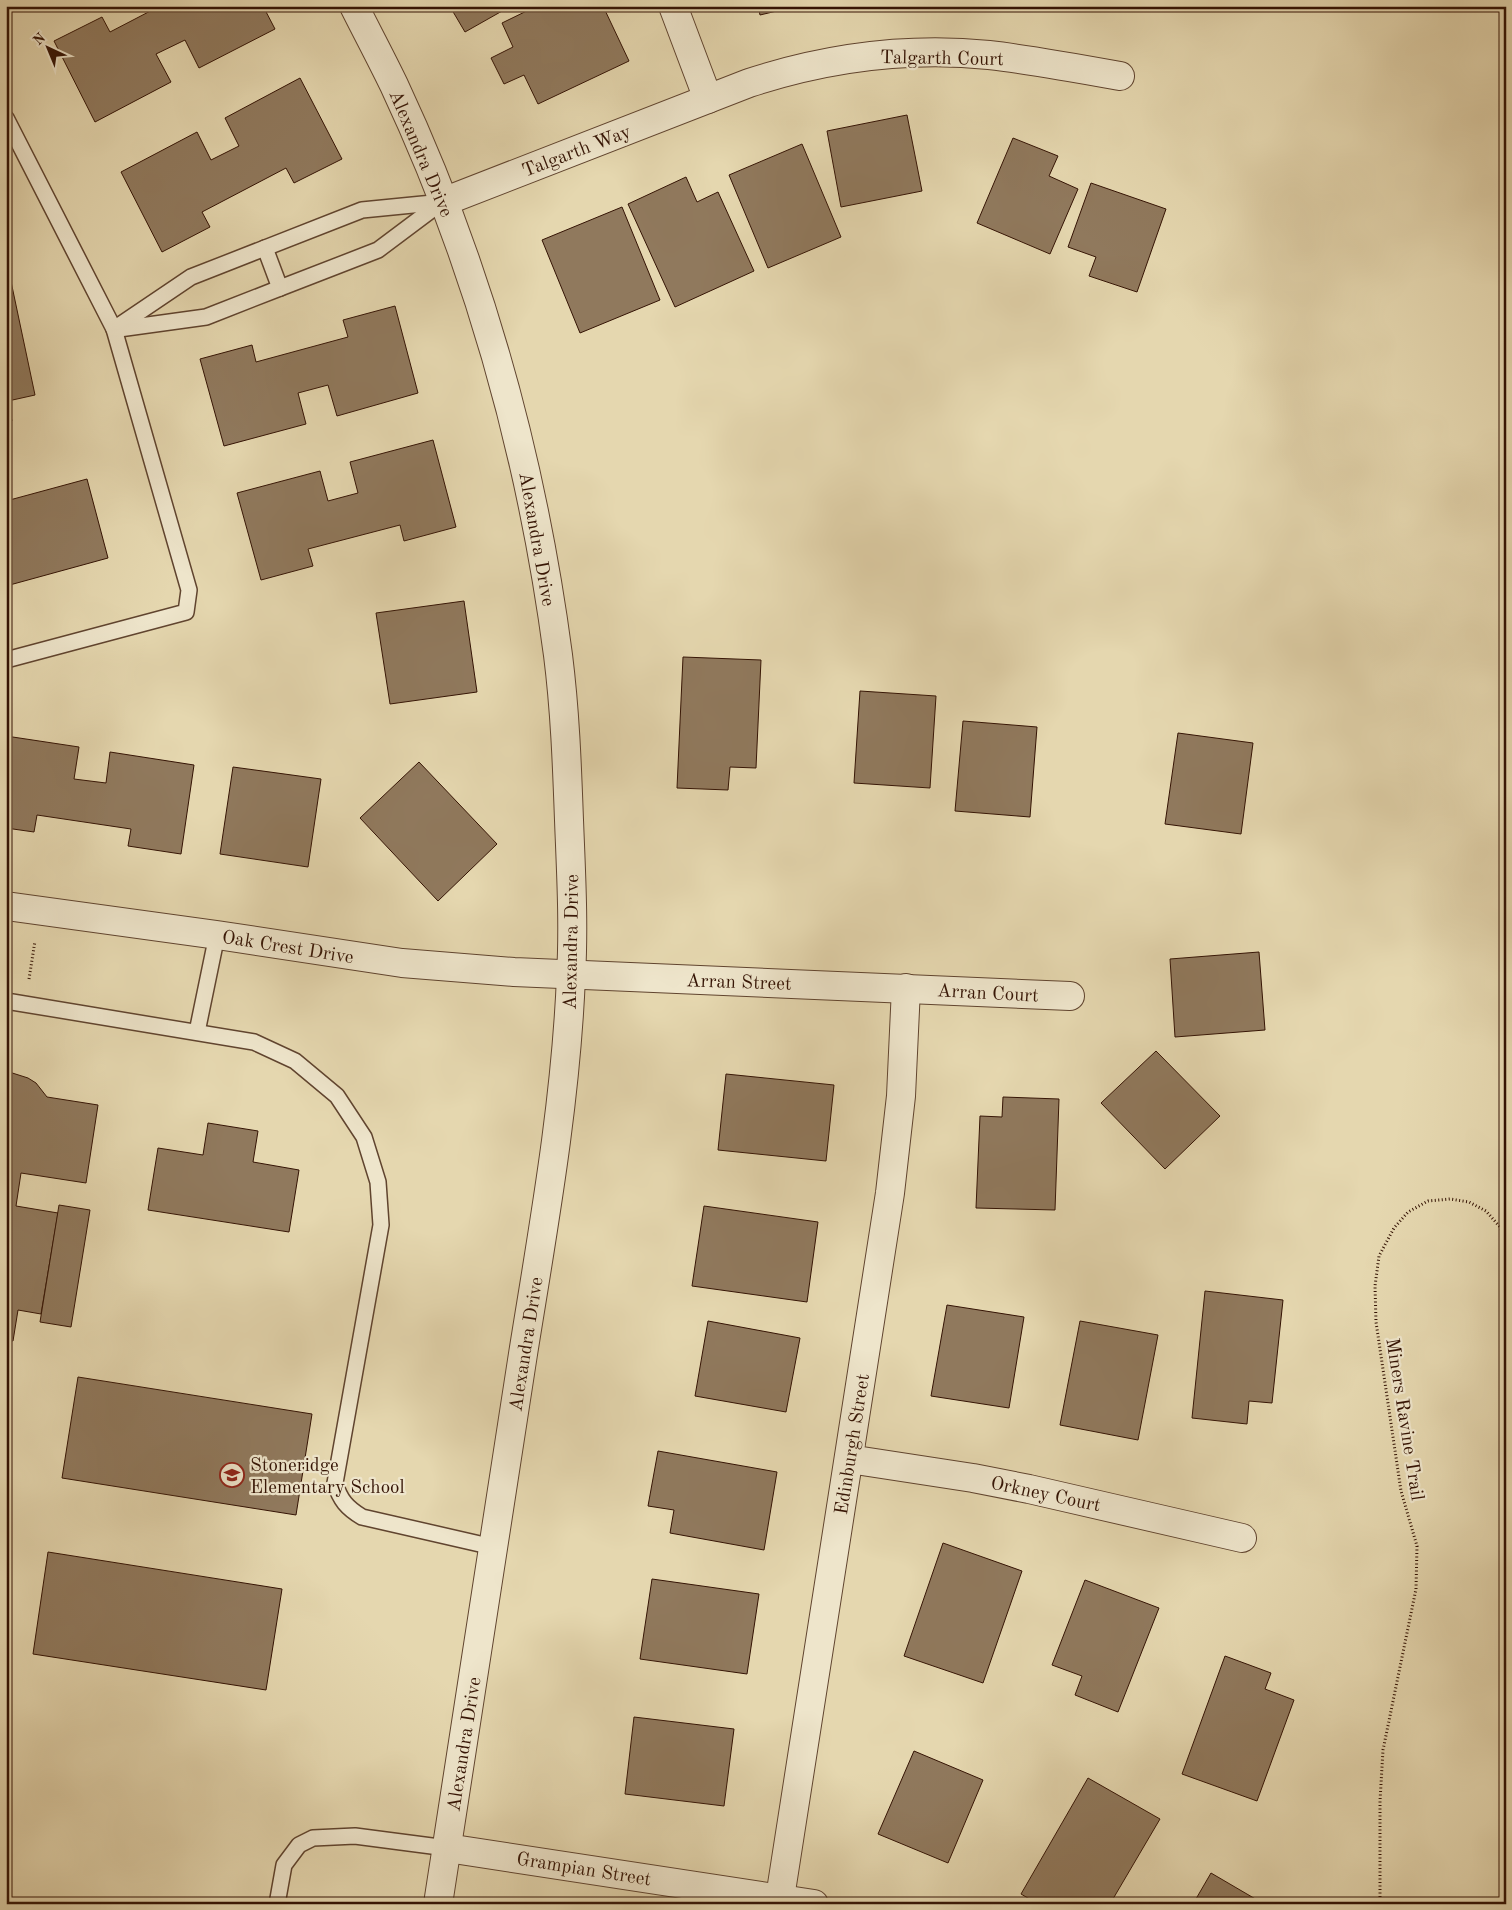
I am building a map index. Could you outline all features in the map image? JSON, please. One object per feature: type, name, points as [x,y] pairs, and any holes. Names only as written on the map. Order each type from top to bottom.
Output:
[{"type":"street","name":"Alexandra Drive","points":[[354,6],[394,84],[443,202],[473,284],[512,415],[526,470],[549,596],[564,712],[572,899],[572,974],[555,1147],[438,1904]]},
{"type":"street","points":[[673,6],[708,99]]},
{"type":"street","name":"Talgarth Court","points":[[708,99],[785,71],[874,55],[932,53],[987,55],[1051,63],[1120,76]]},
{"type":"street","name":"Talgarth Way","points":[[443,202],[708,99]]},
{"type":"street","name":"Oak Crest Drive","points":[[6,906],[402,963],[501,971],[572,974]]},
{"type":"street","name":"Arran Street","points":[[572,974],[906,988]]},
{"type":"street","name":"Arran Court","points":[[906,988],[1070,996]]},
{"type":"street","name":"Edinburgh Street","points":[[779,1901],[897,1143],[906,988]]},
{"type":"street","name":"Orkney Court","points":[[849,1460],[1029,1488],[1242,1538]]},
{"type":"street","name":"Grampian Street","points":[[447,1848],[779,1901],[814,1904]]},
{"type":"lane","points":[[6,118],[114,329],[189,590],[186,612],[6,660]]},
{"type":"lane","points":[[114,329],[191,277],[362,210],[443,202]]},
{"type":"lane","points":[[114,329],[206,317],[378,250],[443,202]]},
{"type":"lane","points":[[265,248],[280,288]]},
{"type":"lane","points":[[197,1032],[217,935]]},
{"type":"lane","points":[[6,1002],[254,1042],[295,1061],[337,1096],[364,1136],[378,1182],[380,1225],[335,1483],[339,1496],[349,1509],[362,1517],[493,1547]]},
{"type":"lane","points":[[277,1904],[284,1865],[299,1845],[313,1838],[355,1836],[447,1848]]},
{"type":"path","points":[[32,960],[35,940]]},
{"type":"path","name":"Miners Ravine Trail","points":[[1380,1904],[1379,1811],[1384,1750],[1416,1589],[1418,1546],[1401,1491],[1376,1322],[1375,1286],[1380,1256],[1394,1228],[1408,1212],[1428,1201],[1450,1199],[1469,1202],[1486,1211],[1500,1227],[1506,1240]]},
{"type":"building","points":[[160,6],[263,6],[275,29],[199,68],[185,40],[156,54],[171,82],[95,122],[54,41],[102,17],[110,32]]},
{"type":"building","points":[[459,6],[511,6],[465,32],[452,10]]},
{"type":"building","points":[[537,6],[603,6],[629,61],[538,104],[524,75],[504,84],[491,58],[513,47],[502,23]]},
{"type":"building","points":[[758,6],[798,6],[760,15]]},
{"type":"building","points":[[300,78],[342,159],[294,183],[286,168],[202,212],[210,227],[162,252],[121,172],[197,132],[211,160],[239,146],[225,118]]},
{"type":"building","points":[[907,115],[922,191],[841,207],[827,131]]},
{"type":"building","points":[[1013,138],[1058,156],[1049,176],[1078,189],[1050,254],[977,223]]},
{"type":"building","points":[[802,144],[841,237],[768,268],[729,175]]},
{"type":"building","points":[[686,177],[697,202],[718,192],[754,271],[675,307],[628,204]]},
{"type":"building","points":[[1091,183],[1166,209],[1137,292],[1089,276],[1096,257],[1068,247]]},
{"type":"building","points":[[622,207],[660,300],[580,333],[542,240]]},
{"type":"building","points":[[9,272],[35,395],[8,401],[12,421],[6,423],[6,273]]},
{"type":"building","points":[[395,306],[418,393],[337,416],[328,385],[298,393],[306,424],[224,446],[200,359],[252,345],[256,362],[348,337],[343,320]]},
{"type":"building","points":[[433,440],[456,527],[404,541],[400,525],[308,549],[313,566],[261,580],[237,493],[320,471],[328,501],[358,493],[350,462]]},
{"type":"building","points":[[87,479],[108,558],[6,586],[6,501]]},
{"type":"building","points":[[464,601],[477,692],[390,704],[376,613]]},
{"type":"building","points":[[683,657],[761,660],[756,768],[730,767],[728,790],[677,788]]},
{"type":"building","points":[[860,691],[936,696],[930,788],[854,783]]},
{"type":"building","points":[[963,721],[1037,727],[1030,817],[955,811]]},
{"type":"building","points":[[1178,733],[1253,743],[1241,834],[1165,824]]},
{"type":"building","points":[[6,736],[79,747],[74,779],[106,783],[110,752],[194,765],[181,854],[128,846],[131,829],[37,815],[34,832],[6,828]]},
{"type":"building","points":[[419,762],[497,844],[438,901],[360,818]]},
{"type":"building","points":[[233,767],[321,779],[308,867],[220,854]]},
{"type":"building","points":[[1259,952],[1265,1030],[1175,1037],[1170,959]]},
{"type":"building","points":[[1156,1051],[1220,1116],[1165,1169],[1101,1103]]},
{"type":"building","points":[[6,1071],[28,1078],[36,1083],[47,1097],[98,1105],[86,1183],[21,1173],[16,1206],[58,1213],[41,1314],[18,1310],[13,1341],[6,1340]]},
{"type":"building","points":[[726,1074],[834,1085],[826,1161],[718,1150]]},
{"type":"building","points":[[1003,1097],[1059,1099],[1055,1210],[976,1208],[980,1116],[1002,1117]]},
{"type":"building","points":[[208,1123],[258,1131],[253,1162],[299,1170],[289,1232],[148,1210],[158,1148],[203,1155]]},
{"type":"building","points":[[59,1205],[90,1210],[71,1327],[40,1322]]},
{"type":"building","points":[[704,1206],[818,1222],[807,1302],[692,1286]]},
{"type":"building","points":[[1205,1291],[1283,1300],[1272,1403],[1249,1401],[1247,1424],[1192,1418]]},
{"type":"building","points":[[947,1305],[1024,1317],[1009,1408],[931,1396]]},
{"type":"building","points":[[708,1321],[800,1338],[786,1412],[695,1396]]},
{"type":"building","points":[[1080,1321],[1158,1335],[1138,1440],[1060,1425]]},
{"type":"building","points":[[78,1377],[312,1414],[296,1515],[62,1478]]},
{"type":"building","points":[[658,1451],[777,1472],[764,1550],[670,1533],[674,1510],[648,1506]]},
{"type":"building","points":[[943,1543],[1022,1571],[983,1683],[904,1656]]},
{"type":"building","points":[[48,1552],[282,1589],[266,1690],[33,1654]]},
{"type":"building","points":[[652,1579],[759,1594],[747,1674],[640,1659]]},
{"type":"building","points":[[1085,1580],[1159,1608],[1118,1712],[1075,1695],[1082,1676],[1052,1665]]},
{"type":"building","points":[[1225,1656],[1271,1673],[1265,1689],[1294,1700],[1257,1801],[1182,1774]]},
{"type":"building","points":[[634,1717],[734,1729],[724,1806],[625,1794]]},
{"type":"building","points":[[914,1751],[983,1780],[948,1863],[878,1834]]},
{"type":"building","points":[[1088,1778],[1160,1819],[1110,1904],[1087,1904],[1084,1902],[1083,1904],[1038,1904],[1021,1894]]},
{"type":"building","points":[[1211,1873],[1264,1904],[1193,1904]]},
{"type":"place","name":"Stoneridge Elementary School","points":[[232,1475]]}]
